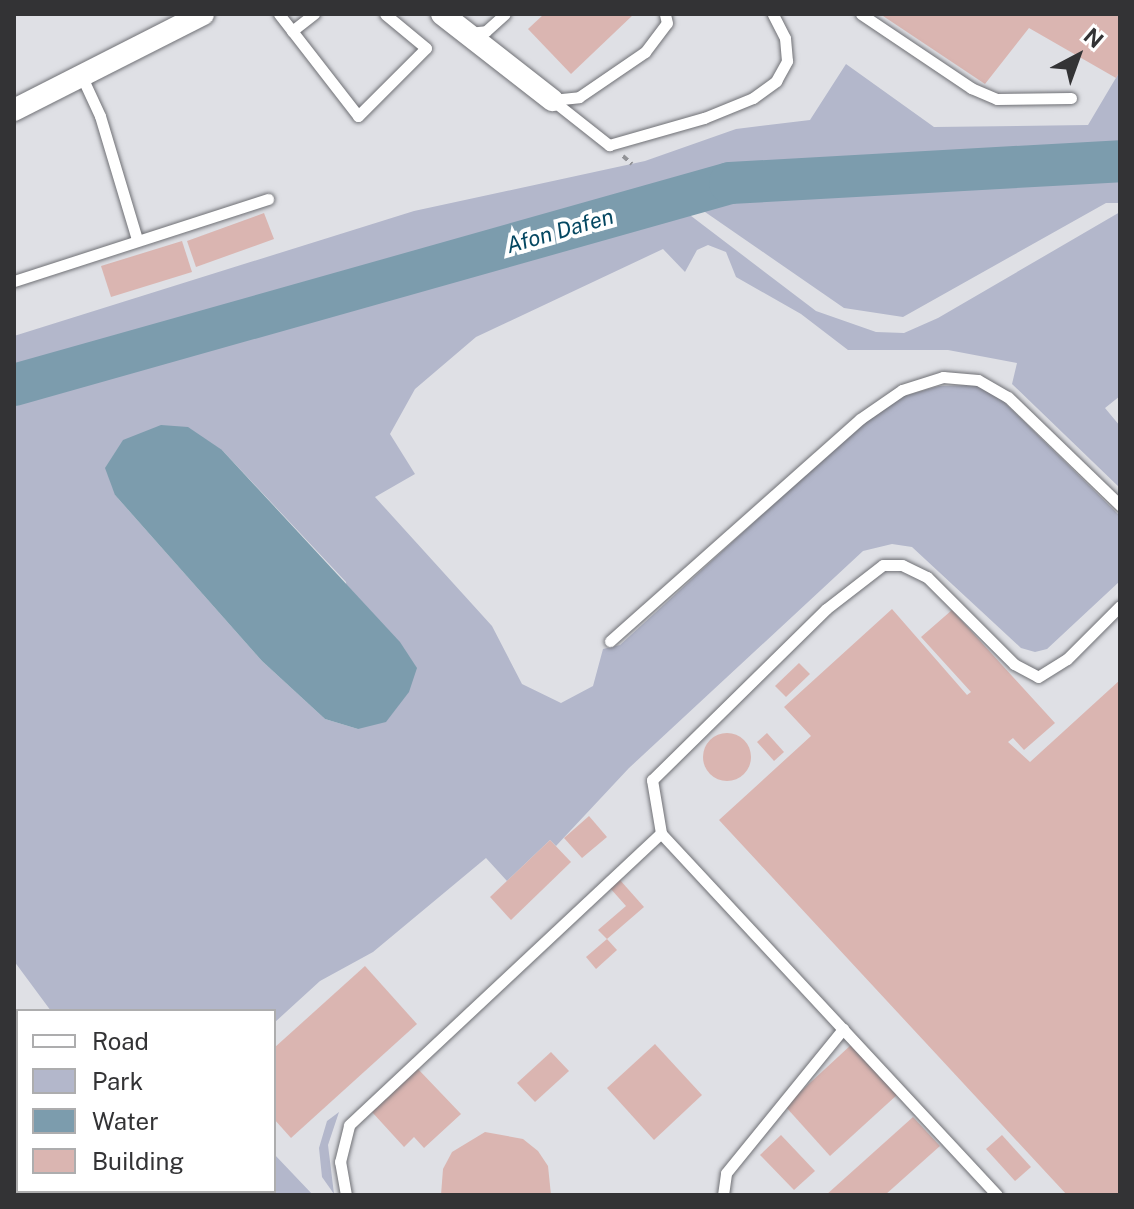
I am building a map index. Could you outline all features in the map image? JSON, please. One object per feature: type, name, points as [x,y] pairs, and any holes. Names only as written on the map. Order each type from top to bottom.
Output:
[{"type":"street","points":[[14,110],[203,14]]},
{"type":"street","points":[[442,14],[552,100]]},
{"type":"lane","points":[[279,14],[358,116],[426,48],[385,14]]},
{"type":"lane","points":[[292,31],[314,14]]},
{"type":"lane","points":[[552,100],[579,97],[645,52],[667,23],[665,14]]},
{"type":"lane","points":[[552,100],[609,145],[704,118],[753,98],[776,81],[787,61],[785,38],[773,14]]},
{"type":"lane","points":[[861,14],[971,88],[997,99],[1071,98]]},
{"type":"lane","points":[[466,33],[486,31],[503,15]]},
{"type":"lane","points":[[82,77],[100,116],[137,239]]},
{"type":"lane","points":[[14,281],[268,199]]},
{"type":"lane","points":[[610,641],[860,419],[902,390],[943,377],[978,380],[1008,397],[1120,505]]},
{"type":"lane","points":[[997,1195],[661,833],[652,780],[826,609],[883,565],[902,565],[927,577],[1014,664],[1038,677],[1067,659],[1120,606]]},
{"type":"lane","points":[[346,1195],[340,1162],[349,1125],[661,833]]},
{"type":"lane","points":[[723,1195],[726,1173],[792,1086],[843,1029]]},
{"type":"green space","points":[[846,64],[934,127],[1088,125],[1120,71],[1120,203],[1106,203],[903,317],[844,308],[666,185],[14,373],[14,336],[414,211],[645,161],[736,129],[810,120]]},
{"type":"green space","points":[[678,206],[816,311],[876,332],[904,333],[938,318],[1120,212],[1120,396],[1105,408],[1120,426],[1120,488],[1012,384],[1017,363],[948,350],[848,350],[801,314],[736,277],[726,252],[708,245],[697,250],[685,272],[663,249],[476,337],[415,389],[390,434],[415,474],[375,497],[492,626],[522,684],[561,703],[593,686],[603,649],[620,645],[861,424],[901,397],[939,386],[976,385],[995,393],[1120,516],[1120,581],[1047,649],[1035,652],[1021,648],[912,547],[892,544],[863,551],[629,768],[556,846],[550,840],[507,881],[486,858],[373,952],[320,981],[276,1021],[276,1009],[50,1009],[14,961],[14,390]],"holes":[[[222,450],[346,582],[358,729],[325,719],[262,661],[115,495]]]},
{"type":"green space","points":[[14,1025],[16,1193],[140,1195],[14,1195]]},
{"type":"green space","points":[[339,1112],[328,1145],[334,1194],[322,1177],[319,1148],[327,1121]]},
{"type":"green space","points":[[276,1156],[313,1195],[250,1193],[276,1193]]},
{"type":"water","points":[[161,425],[188,427],[222,450],[400,642],[417,668],[409,692],[386,722],[358,729],[325,719],[262,661],[115,495],[105,468],[123,440]]},
{"type":"building","points":[[544,14],[634,14],[571,74],[528,29]]},
{"type":"building","points":[[880,14],[1120,14],[1120,71],[1116,78],[1029,28],[985,84]]},
{"type":"building","points":[[264,213],[274,239],[196,267],[187,241]]},
{"type":"building","points":[[182,241],[192,272],[111,297],[101,266]]},
{"type":"building","points":[[892,609],[967,695],[971,692],[921,637],[952,610],[1055,723],[1024,750],[1013,738],[1008,742],[1030,762],[1120,680],[1120,1195],[1067,1195],[719,820],[811,736],[784,707]]},
{"type":"building","points":[[799,663],[810,674],[786,697],[775,686]]},
{"type":"building","points":[[727,733],[744,740],[751,757],[744,774],[727,781],[710,774],[703,757],[710,740]]},
{"type":"building","points":[[767,733],[784,752],[774,761],[757,742]]},
{"type":"building","points":[[589,816],[607,837],[582,858],[564,838]]},
{"type":"building","points":[[550,840],[571,862],[511,920],[490,897]]},
{"type":"building","points":[[620,880],[644,907],[607,939],[598,930],[626,906],[610,888]]},
{"type":"building","points":[[607,939],[617,950],[596,969],[586,957]]},
{"type":"building","points":[[365,966],[417,1024],[291,1138],[276,1121],[276,1046]]},
{"type":"building","points":[[655,1044],[702,1095],[654,1140],[607,1088]]},
{"type":"building","points":[[852,1044],[898,1094],[830,1156],[785,1106]]},
{"type":"building","points":[[551,1052],[569,1071],[535,1102],[517,1083]]},
{"type":"building","points":[[418,1069],[461,1114],[424,1148],[414,1137],[404,1147],[372,1112]]},
{"type":"building","points":[[913,1117],[940,1146],[885,1195],[826,1195]]},
{"type":"building","points":[[485,1132],[523,1139],[538,1151],[548,1166],[551,1195],[441,1195],[443,1169],[452,1152]]},
{"type":"building","points":[[781,1135],[815,1171],[794,1190],[760,1155]]},
{"type":"building","points":[[1002,1135],[1031,1167],[1015,1181],[986,1149]]},
{"type":"waterway","name":"Afon Dafen","points":[[14,385],[730,183],[1120,161]]}]
